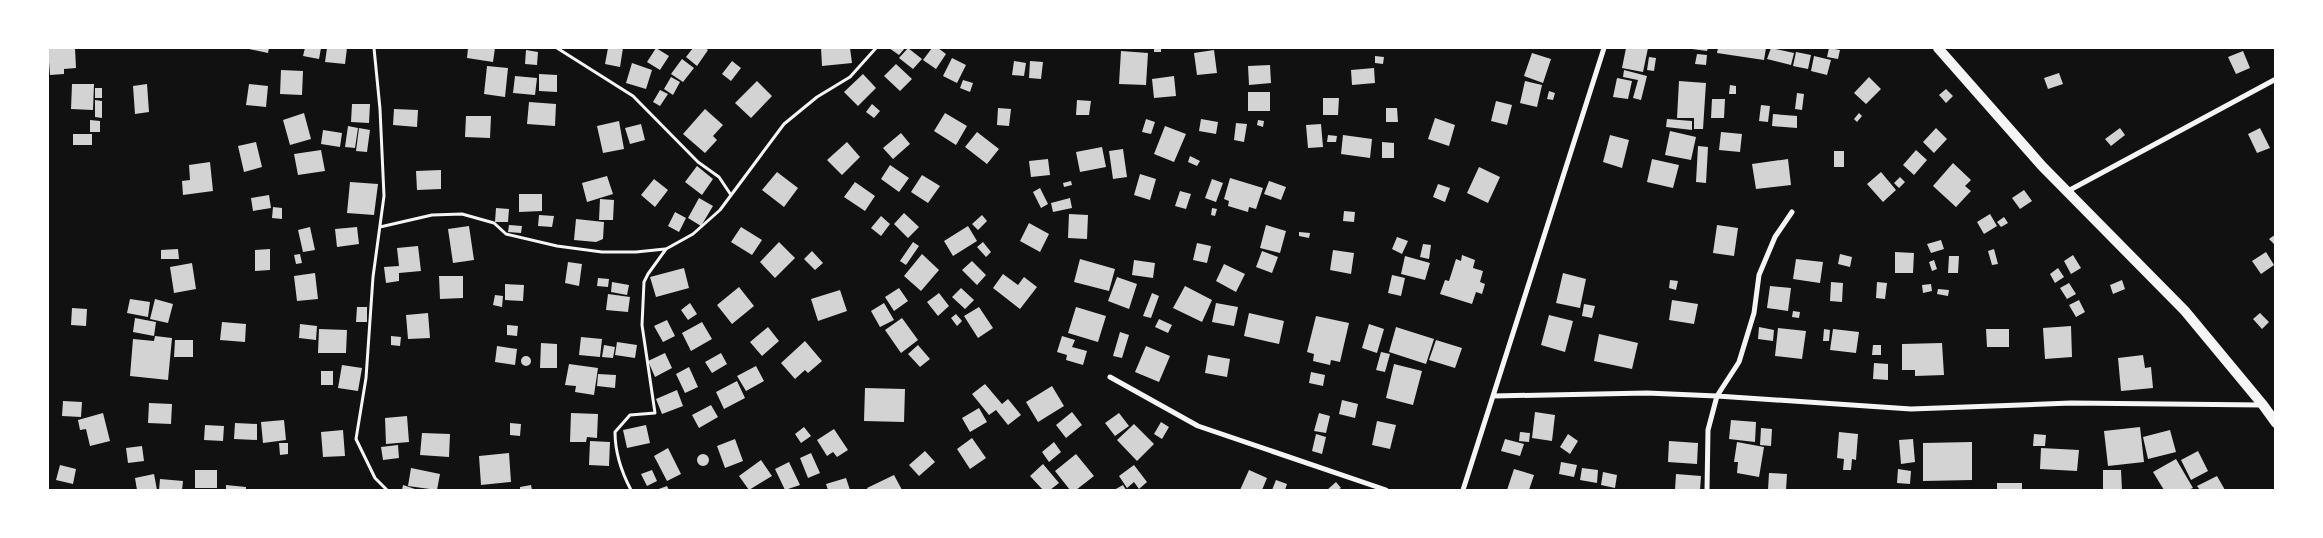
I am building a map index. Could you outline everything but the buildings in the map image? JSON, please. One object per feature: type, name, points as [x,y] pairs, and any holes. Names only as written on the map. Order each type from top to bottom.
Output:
[{"type":"main road","points":[[1938,48],[2042,166],[2185,311],[2276,423]]},
{"type":"street","points":[[1463,490],[1604,48]]},
{"type":"street","points":[[2067,192],[2276,79]]},
{"type":"street","points":[[1707,490],[1708,430],[1717,396],[1738,362],[1754,313],[1759,275],[1775,237],[1792,212]]},
{"type":"street","points":[[1110,378],[1198,426],[1386,490]]},
{"type":"street","points":[[1493,396],[1647,393],[1911,409],[2071,403],[2263,405]]},
{"type":"path","points":[[374,48],[380,109],[384,196],[373,277],[366,378],[356,439],[375,478],[387,490]]},
{"type":"path","points":[[557,48],[633,96],[698,162],[719,177],[731,195]]},
{"type":"path","points":[[380,227],[432,215],[462,214],[494,223],[506,234],[557,246],[602,252],[636,252],[666,249],[693,234],[720,210],[784,124],[817,97],[850,77],[876,48]]},
{"type":"path","points":[[631,490],[626,480],[615,443],[615,432],[630,415],[654,413],[642,325],[644,282],[666,249]]}]
